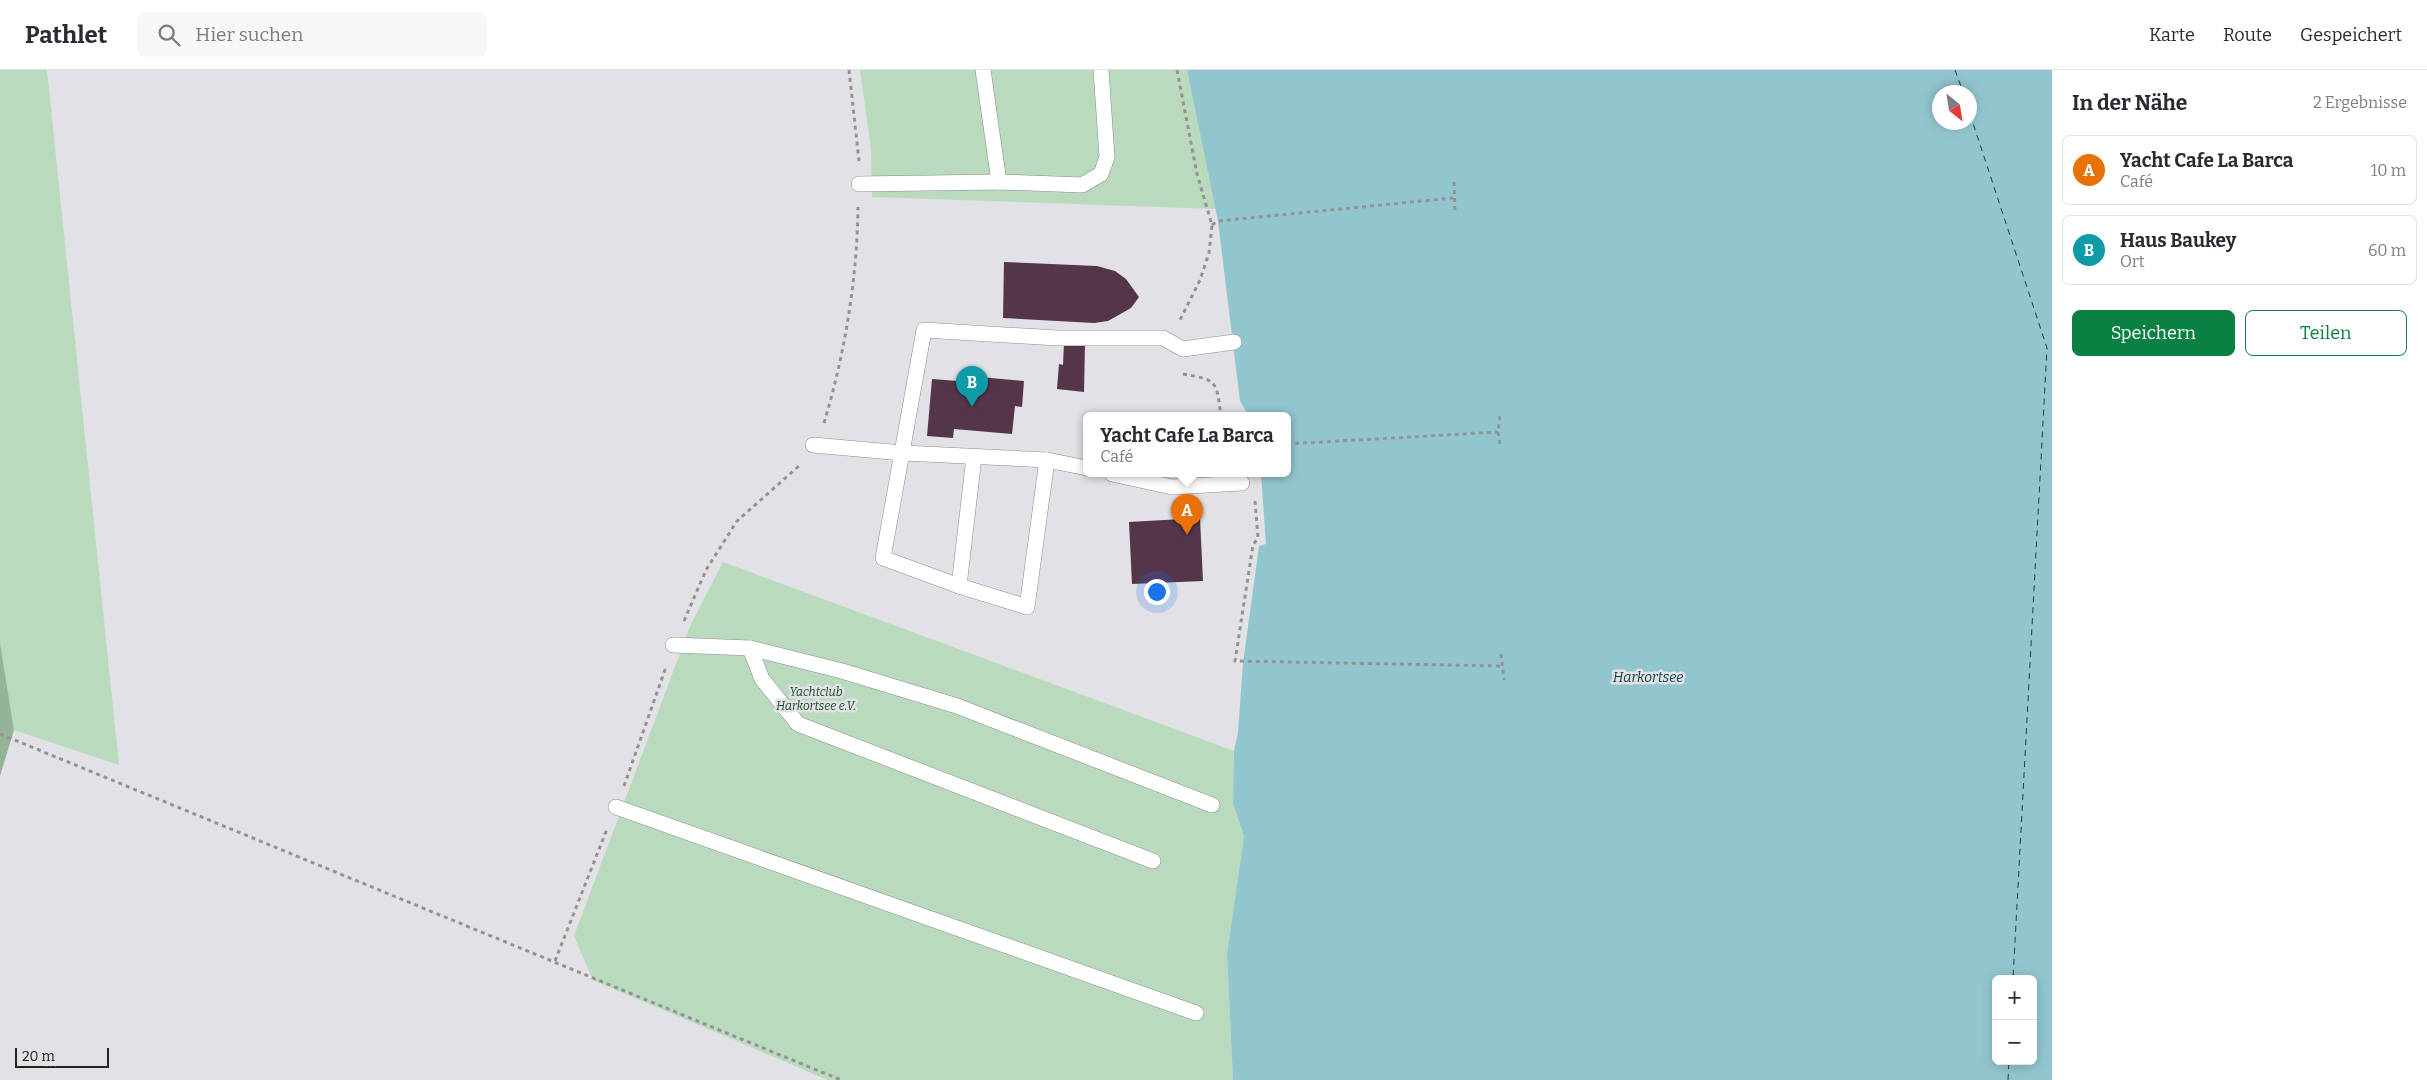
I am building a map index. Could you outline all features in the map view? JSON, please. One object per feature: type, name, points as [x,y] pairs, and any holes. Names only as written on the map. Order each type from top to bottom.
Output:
[{"type":"lane","points":[[983,70],[999,182]]},
{"type":"lane","points":[[859,184],[999,182],[1082,185],[1101,174],[1107,157],[1101,70]]},
{"type":"lane","points":[[1047,460],[1028,607],[959,586],[883,558],[924,330],[1056,338],[1163,338],[1183,349],[1234,342]]},
{"type":"lane","points":[[813,445],[902,453],[1047,460],[1083,467]]},
{"type":"lane","points":[[959,586],[974,457]]},
{"type":"lane","points":[[1126,477],[1172,487],[1236,483]]},
{"type":"lane","points":[[673,645],[750,648],[842,671],[957,706],[1212,804]]},
{"type":"lane","points":[[750,648],[762,679],[798,724],[1153,861]]},
{"type":"lane","points":[[616,807],[1196,1013]]},
{"type":"path","points":[[555,961],[616,807],[673,645],[706,570],[737,521],[798,468],[822,431],[839,372],[858,236],[859,159],[849,70]]},
{"type":"path","points":[[1177,70],[1197,174],[1212,225],[1218,221],[1453,198]]},
{"type":"path","points":[[1454,182],[1454,212]]},
{"type":"path","points":[[1500,416],[1498,432],[1500,444]]},
{"type":"path","points":[[1291,444],[1498,432]]},
{"type":"path","points":[[1236,483],[1234,502],[1255,500],[1258,538],[1253,545],[1235,661],[1501,666]]},
{"type":"path","points":[[1501,654],[1504,680]]},
{"type":"path","points":[[0,734],[555,961],[593,980],[841,1080]]},
{"type":"green space","points":[[0,70],[47,70],[119,765],[14,730],[0,643]]},
{"type":"green space","points":[[860,70],[1187,70],[1216,209],[872,197],[871,149]]},
{"type":"green space","name":"Yachtclub Harkortsee e.V.","points":[[723,562],[1234,751],[1233,804],[1244,836],[1227,954],[1233,1080],[828,1080],[593,980],[574,936],[691,624]]},
{"type":"green space","points":[[0,643],[14,730],[0,776]]},
{"type":"water","name":"Harkortsee","points":[[1187,70],[2052,70],[2052,1080],[1233,1080],[1227,954],[1244,836],[1233,804],[1234,751],[1238,732],[1243,663],[1259,546],[1266,544],[1261,477],[1291,477],[1291,412],[1247,412],[1240,401],[1218,221]]},
{"type":"building","points":[[1004,262],[1097,266],[1115,271],[1126,279],[1139,297],[1131,308],[1108,321],[1094,323],[1003,318]]},
{"type":"building","points":[[1064,342],[1085,344],[1084,392],[1057,389],[1059,364],[1063,365]]},
{"type":"building","points":[[958,375],[1024,381],[1022,407],[1015,406],[1012,434],[954,429],[953,438],[927,436],[932,379],[958,381]]},
{"type":"building","points":[[1200,518],[1203,581],[1132,584],[1129,522]]},
{"type":"ferry route","points":[[1955,70],[1960,85]]},
{"type":"ferry route","points":[[1975,130],[2047,348],[2013,975]]},
{"type":"ferry route","points":[[2008,1080],[2009,1065]]},
{"type":"place","name":"Haus Baukey","points":[[972,407]]},
{"type":"place","name":"Yacht Cafe La Barca","points":[[1187,535]]}]
